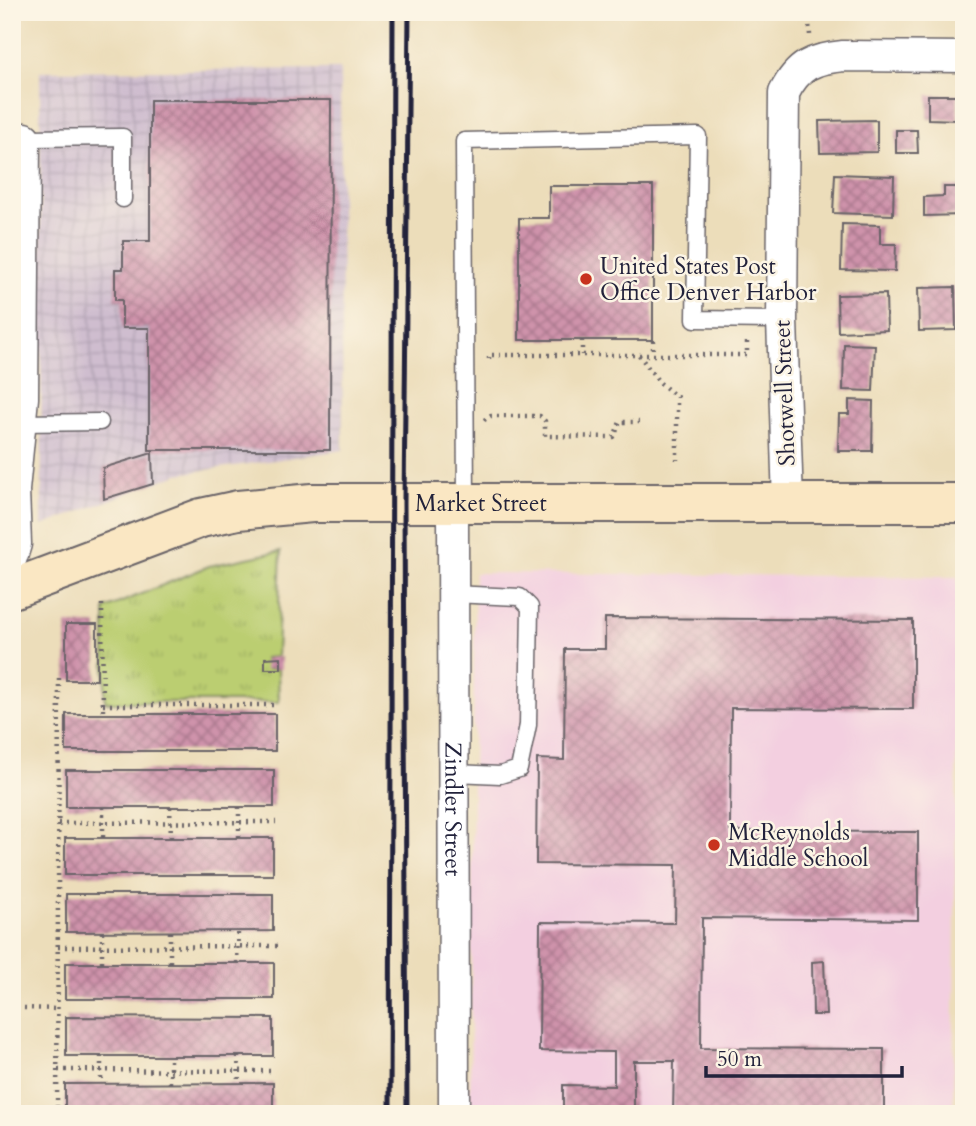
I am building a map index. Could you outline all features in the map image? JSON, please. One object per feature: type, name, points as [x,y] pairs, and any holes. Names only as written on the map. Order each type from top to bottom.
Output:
[{"type":"street","name":"Shotwell Street","points":[[788,503],[782,320],[784,93],[793,74],[825,58],[964,57]]},
{"type":"street","points":[[12,557],[16,544],[14,490],[21,423],[19,138]]},
{"type":"street","name":"Market Street","points":[[12,589],[201,518],[238,510],[312,503],[964,503]]},
{"type":"street","name":"Zindler Street","points":[[454,1114],[455,773],[452,594],[459,503]]},
{"type":"lane","points":[[459,503],[464,141],[698,136],[695,319],[782,320]]},
{"type":"lane","points":[[19,138],[123,137],[123,199]]},
{"type":"lane","points":[[21,423],[100,422]]},
{"type":"lane","points":[[452,594],[520,597],[530,607],[528,725],[519,769],[500,775],[455,773]]},
{"type":"path","points":[[808,12],[810,48]]},
{"type":"path","points":[[489,368],[489,355],[747,355],[747,337]]},
{"type":"path","points":[[582,340],[582,355]]},
{"type":"path","points":[[653,340],[653,354]]},
{"type":"path","points":[[638,354],[659,383],[677,397],[677,460]]},
{"type":"path","points":[[482,425],[485,419],[491,416],[540,416],[545,421],[545,436],[614,437],[620,422],[639,422]]},
{"type":"path","points":[[102,604],[100,672],[103,714]]},
{"type":"path","points":[[57,1114],[59,677]]},
{"type":"path","points":[[103,705],[277,705]]},
{"type":"path","points":[[170,705],[170,714]]},
{"type":"path","points":[[239,705],[239,714]]},
{"type":"path","points":[[103,807],[103,838]]},
{"type":"path","points":[[170,807],[171,838]]},
{"type":"path","points":[[239,807],[239,838]]},
{"type":"path","points":[[58,823],[276,822]]},
{"type":"path","points":[[237,962],[238,931]]},
{"type":"path","points":[[102,932],[102,962]]},
{"type":"path","points":[[170,932],[170,962]]},
{"type":"path","points":[[58,947],[277,946]]},
{"type":"path","points":[[24,1008],[58,1009]]},
{"type":"path","points":[[102,1056],[102,1084]]},
{"type":"path","points":[[170,1056],[170,1083]]},
{"type":"path","points":[[238,1056],[239,1083]]},
{"type":"path","points":[[58,1070],[275,1071]]},
{"type":"shaded area","points":[[340,69],[343,450],[178,474],[42,526],[40,71]]},
{"type":"shaded area","name":"McReynolds Middle School","points":[[475,573],[958,577],[953,1114],[470,1114]]},
{"type":"green space","points":[[281,551],[277,657],[265,658],[266,669],[278,669],[279,702],[105,702],[105,609],[209,566]]},
{"type":"building","points":[[928,95],[958,95],[958,120],[928,119]]},
{"type":"building","points":[[150,100],[331,100],[330,450],[149,450],[149,328],[122,328],[122,300],[115,300],[115,269],[123,269],[123,241],[150,241]]},
{"type":"building","points":[[877,120],[877,152],[820,153],[819,121]]},
{"type":"building","points":[[896,130],[917,130],[918,153],[896,153]]},
{"type":"building","points":[[835,174],[894,176],[893,215],[833,213]]},
{"type":"building","name":"United States Post Office Denver Harbor","points":[[549,186],[653,186],[653,340],[519,340],[519,218],[549,218]]},
{"type":"building","points":[[944,187],[962,187],[963,215],[924,216],[924,197],[944,196]]},
{"type":"building","points":[[842,224],[880,225],[880,244],[896,244],[895,271],[841,270]]},
{"type":"building","points":[[955,287],[956,330],[919,331],[918,288]]},
{"type":"building","points":[[886,294],[887,330],[838,332],[837,295]]},
{"type":"building","points":[[844,344],[875,345],[873,391],[843,390]]},
{"type":"building","points":[[849,400],[873,401],[872,451],[838,451],[839,414],[849,414]]},
{"type":"building","points":[[152,453],[153,484],[104,499],[103,468]]},
{"type":"building","points":[[605,618],[913,620],[913,709],[731,708],[730,831],[918,832],[918,920],[702,918],[701,1048],[884,1049],[884,1114],[673,1114],[674,1061],[634,1061],[634,1114],[563,1114],[563,1085],[614,1086],[614,1052],[539,1051],[540,922],[675,923],[676,865],[536,864],[537,759],[564,760],[565,649],[605,649]]},
{"type":"building","points":[[66,624],[97,624],[97,680],[66,680]]},
{"type":"building","points":[[281,657],[281,669],[265,669],[265,658]]},
{"type":"building","points":[[66,714],[275,714],[275,751],[66,751]]},
{"type":"building","points":[[66,770],[274,770],[274,807],[66,807]]},
{"type":"building","points":[[65,838],[273,838],[273,875],[65,875]]},
{"type":"building","points":[[66,894],[273,894],[273,931],[66,932]]},
{"type":"building","points":[[824,961],[826,1015],[813,1015],[812,962]]},
{"type":"building","points":[[65,963],[274,963],[274,999],[65,999]]},
{"type":"building","points":[[66,1017],[273,1018],[273,1056],[66,1056]]},
{"type":"building","points":[[273,1083],[273,1114],[65,1114],[65,1084]]},
{"type":"railway","points":[[390,1114],[393,12]]},
{"type":"railway","points":[[407,1114],[404,503],[409,12]]},
{"type":"place","name":"United States Post Office Denver Harbor","points":[[586,279]]},
{"type":"place","name":"McReynolds Middle School","points":[[714,845]]}]
